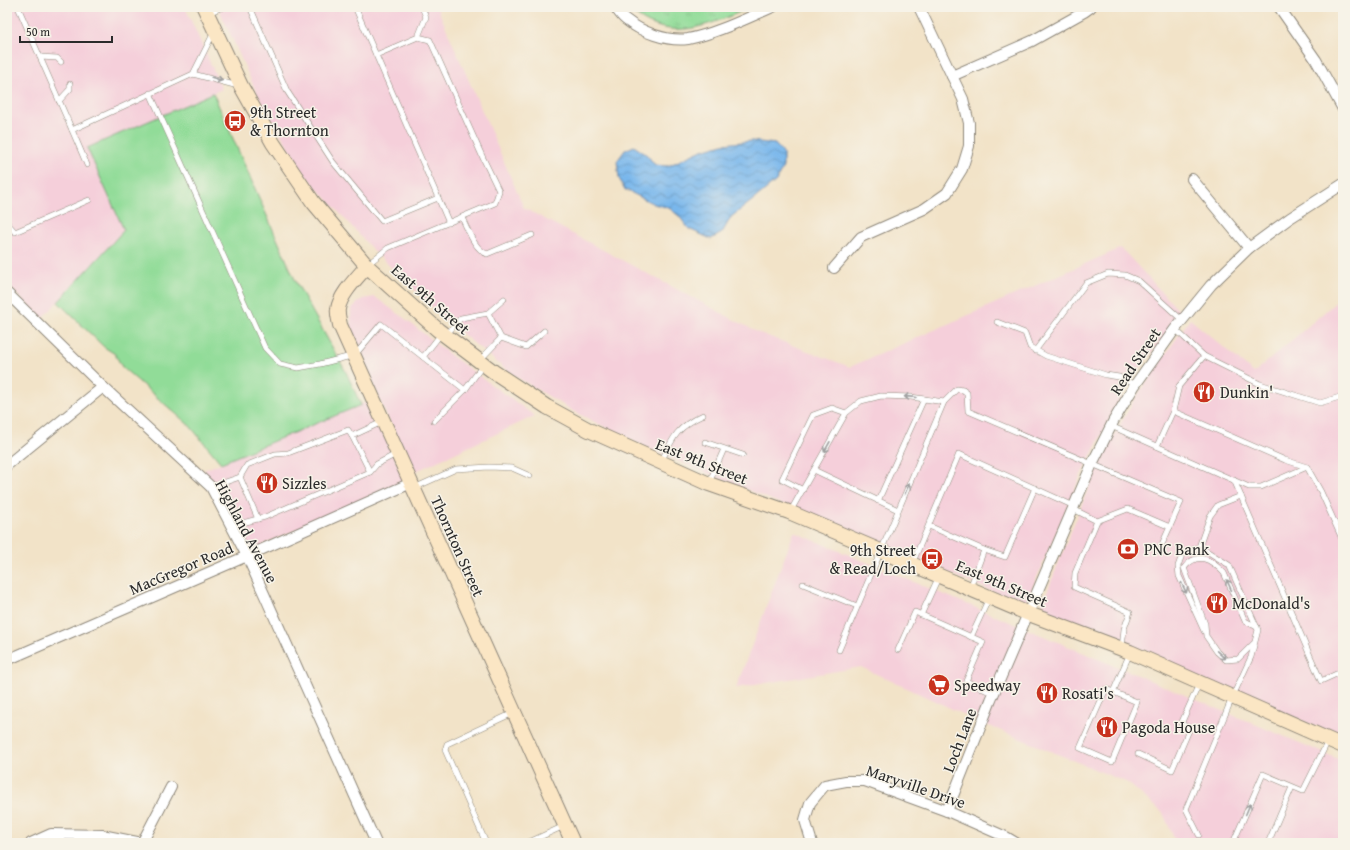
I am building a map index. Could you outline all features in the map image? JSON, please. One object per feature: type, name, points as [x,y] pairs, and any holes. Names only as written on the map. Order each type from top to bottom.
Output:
[{"type":"main road","name":"East 9th Street","points":[[205,10],[240,86],[273,143],[313,202],[367,266],[444,334],[481,363],[555,412],[661,463],[709,484],[789,512],[1029,614],[1126,651],[1343,746]]},
{"type":"main road","name":"Thornton Street","points":[[367,266],[342,297],[338,308],[340,325],[573,843]]},
{"type":"street","points":[[615,7],[624,18],[642,31],[673,38],[687,39],[703,36],[773,7]]},
{"type":"street","points":[[834,268],[861,237],[924,209],[947,193],[962,169],[969,146],[969,123],[963,99],[919,7]]},
{"type":"street","points":[[952,76],[1032,41],[1091,7]]},
{"type":"street","points":[[1279,7],[1316,60],[1343,109]]},
{"type":"street","points":[[1192,179],[1249,248]]},
{"type":"street","name":"Read Street","points":[[1029,614],[1092,464],[1111,426],[1135,386],[1175,329],[1211,285],[1249,248],[1290,218],[1343,184]]},
{"type":"street","name":"Highland Avenue","points":[[7,293],[103,387],[211,487],[247,556],[376,843]]},
{"type":"street","points":[[7,465],[103,387]]},
{"type":"street","name":"MacGregor Road","points":[[7,660],[412,486]]},
{"type":"street","name":"Loch Lane","points":[[947,811],[994,694],[1029,614]]},
{"type":"street","name":"Maryville Drive","points":[[812,843],[805,820],[810,803],[826,786],[846,781],[865,781],[947,811],[1006,837],[1016,843]]},
{"type":"street","points":[[31,843],[51,834],[102,835],[142,843],[171,787]]},
{"type":"lane","points":[[18,7],[87,165]]},
{"type":"lane","points":[[205,10],[223,7]]},
{"type":"lane","points":[[250,7],[287,91],[333,162],[382,221],[438,198]]},
{"type":"lane","points":[[355,7],[449,223]]},
{"type":"lane","points":[[418,37],[426,17],[422,7]]},
{"type":"lane","points":[[193,74],[214,31]]},
{"type":"lane","points":[[367,266],[388,248],[495,203],[500,191],[483,158],[430,40],[418,37],[376,55]]},
{"type":"lane","points":[[40,57],[57,58],[61,62]]},
{"type":"lane","points":[[72,130],[193,74],[240,86]]},
{"type":"lane","points":[[60,101],[70,89],[70,84]]},
{"type":"lane","points":[[150,93],[265,348],[280,364],[298,368],[354,355],[381,324],[465,390]]},
{"type":"lane","points":[[7,223],[15,232],[89,200]]},
{"type":"lane","points":[[462,218],[481,252],[486,254],[532,235]]},
{"type":"lane","points":[[1036,351],[1086,283],[1108,274],[1125,275],[1139,281],[1182,320]]},
{"type":"lane","points":[[423,357],[461,318],[488,313],[504,299]]},
{"type":"lane","points":[[488,313],[501,338],[526,348],[544,331]]},
{"type":"lane","points":[[997,322],[1025,333],[1030,347],[1046,356],[1106,375],[1119,377],[1135,386]]},
{"type":"lane","points":[[1175,329],[1204,356],[1260,384],[1320,403],[1343,396]]},
{"type":"lane","points":[[434,421],[465,390],[481,363],[501,338]]},
{"type":"lane","points":[[1157,446],[1173,411],[1179,386],[1204,356]]},
{"type":"lane","points":[[839,650],[944,402],[957,389],[968,393],[968,411],[1180,502],[1159,550]]},
{"type":"lane","points":[[789,512],[803,490],[846,412],[861,401],[881,396],[911,397],[944,402]]},
{"type":"lane","points":[[878,501],[924,399]]},
{"type":"lane","points":[[803,490],[782,479],[813,415],[832,408],[846,412]]},
{"type":"lane","points":[[1173,411],[1285,460],[1307,467],[1321,492],[1343,541]]},
{"type":"lane","points":[[661,463],[677,432],[691,421],[703,415]]},
{"type":"lane","points":[[352,436],[383,422]]},
{"type":"lane","points":[[1111,426],[1249,487],[1261,487],[1307,467]]},
{"type":"lane","points":[[211,487],[240,477],[247,465],[275,454],[288,453],[348,430],[370,472]]},
{"type":"lane","points":[[705,442],[743,455]]},
{"type":"lane","points":[[709,484],[724,449]]},
{"type":"lane","points":[[231,526],[258,519],[370,472],[377,464],[398,453]]},
{"type":"lane","points":[[912,564],[958,454],[1035,488],[1074,507],[1097,521]]},
{"type":"lane","points":[[412,486],[456,469],[488,467],[512,468],[530,476]]},
{"type":"lane","points":[[814,470],[898,510]]},
{"type":"lane","points":[[240,477],[258,519]]},
{"type":"lane","points":[[1234,480],[1321,681],[1343,671]]},
{"type":"lane","points":[[929,526],[984,550],[1005,557],[1035,488]]},
{"type":"lane","points":[[1241,496],[1218,505],[1210,516],[1198,547],[1182,555],[1178,566],[1179,576],[1206,636],[1217,652],[1226,660],[1238,659],[1254,643]]},
{"type":"lane","points":[[1113,692],[1126,651],[1124,629],[1130,612],[1074,587],[1075,573],[1097,521],[1128,509],[1170,527]]},
{"type":"lane","points":[[1198,547],[1229,565],[1258,630],[1251,657],[1232,698],[1186,809],[1198,835]]},
{"type":"lane","points":[[970,589],[984,550]]},
{"type":"lane","points":[[1206,636],[1205,624],[1184,568],[1189,562],[1196,559],[1204,558],[1211,561],[1224,573],[1245,621],[1257,627]]},
{"type":"lane","points":[[921,615],[939,576]]},
{"type":"lane","points":[[803,584],[857,606]]},
{"type":"lane","points":[[971,637],[989,597]]},
{"type":"lane","points":[[898,650],[915,612],[983,642],[966,681],[994,694]]},
{"type":"lane","points":[[1138,754],[1172,770],[1190,728],[1181,724],[1200,683]]},
{"type":"lane","points":[[1106,689],[1113,692],[1137,702],[1112,762],[1080,748],[1106,689]]},
{"type":"lane","points":[[486,843],[445,750],[447,744],[514,712]]},
{"type":"lane","points":[[1233,843],[1262,774],[1303,791],[1329,740]]},
{"type":"lane","points":[[1268,843],[1292,787]]},
{"type":"lane","points":[[527,843],[565,825]]},
{"type":"shaded area","points":[[7,7],[185,7],[222,89],[87,148],[124,230],[42,319],[7,285]]},
{"type":"shaded area","points":[[218,7],[437,7],[524,208],[757,332],[850,367],[1121,248],[1182,314],[1129,382],[1080,477],[1025,605],[649,449],[573,411],[510,373],[448,322],[373,250],[306,176],[259,98]]},
{"type":"shaded area","points":[[1343,296],[1343,738],[1039,612],[1099,461],[1136,397],[1190,319],[1254,373]]},
{"type":"shaded area","points":[[375,297],[453,357],[535,416],[412,473],[351,336],[351,309],[362,299]]},
{"type":"shaded area","points":[[369,401],[405,481],[249,551],[204,470]]},
{"type":"shaded area","points":[[794,532],[1343,761],[1343,843],[1176,843],[1163,813],[1128,783],[987,725],[861,667],[736,688]]},
{"type":"green space","points":[[626,7],[752,7],[703,26],[688,29],[672,29],[657,26],[642,19]]},
{"type":"green space","points":[[213,93],[296,282],[346,372],[361,405],[221,463],[190,426],[122,367],[115,354],[104,347],[58,302],[124,230],[87,148]]},
{"type":"water","points":[[752,141],[775,144],[783,153],[783,167],[776,181],[731,217],[722,233],[711,239],[689,229],[679,216],[669,208],[654,204],[624,189],[619,178],[617,161],[625,150],[634,146],[647,155],[655,165],[668,166],[702,150],[723,144]]},
{"type":"place","name":"9th Street & Thornton","points":[[235,121]]},
{"type":"place","name":"Dunkin'","points":[[1204,392]]},
{"type":"place","name":"Sizzles","points":[[267,483]]},
{"type":"place","name":"PNC Bank","points":[[1128,549]]},
{"type":"place","name":"9th Street & Read/Loch","points":[[932,559]]},
{"type":"place","name":"McDonald's","points":[[1217,603]]},
{"type":"place","name":"Speedway","points":[[939,685]]},
{"type":"place","name":"Rosati's","points":[[1047,693]]},
{"type":"place","name":"Pagoda House","points":[[1107,727]]}]
